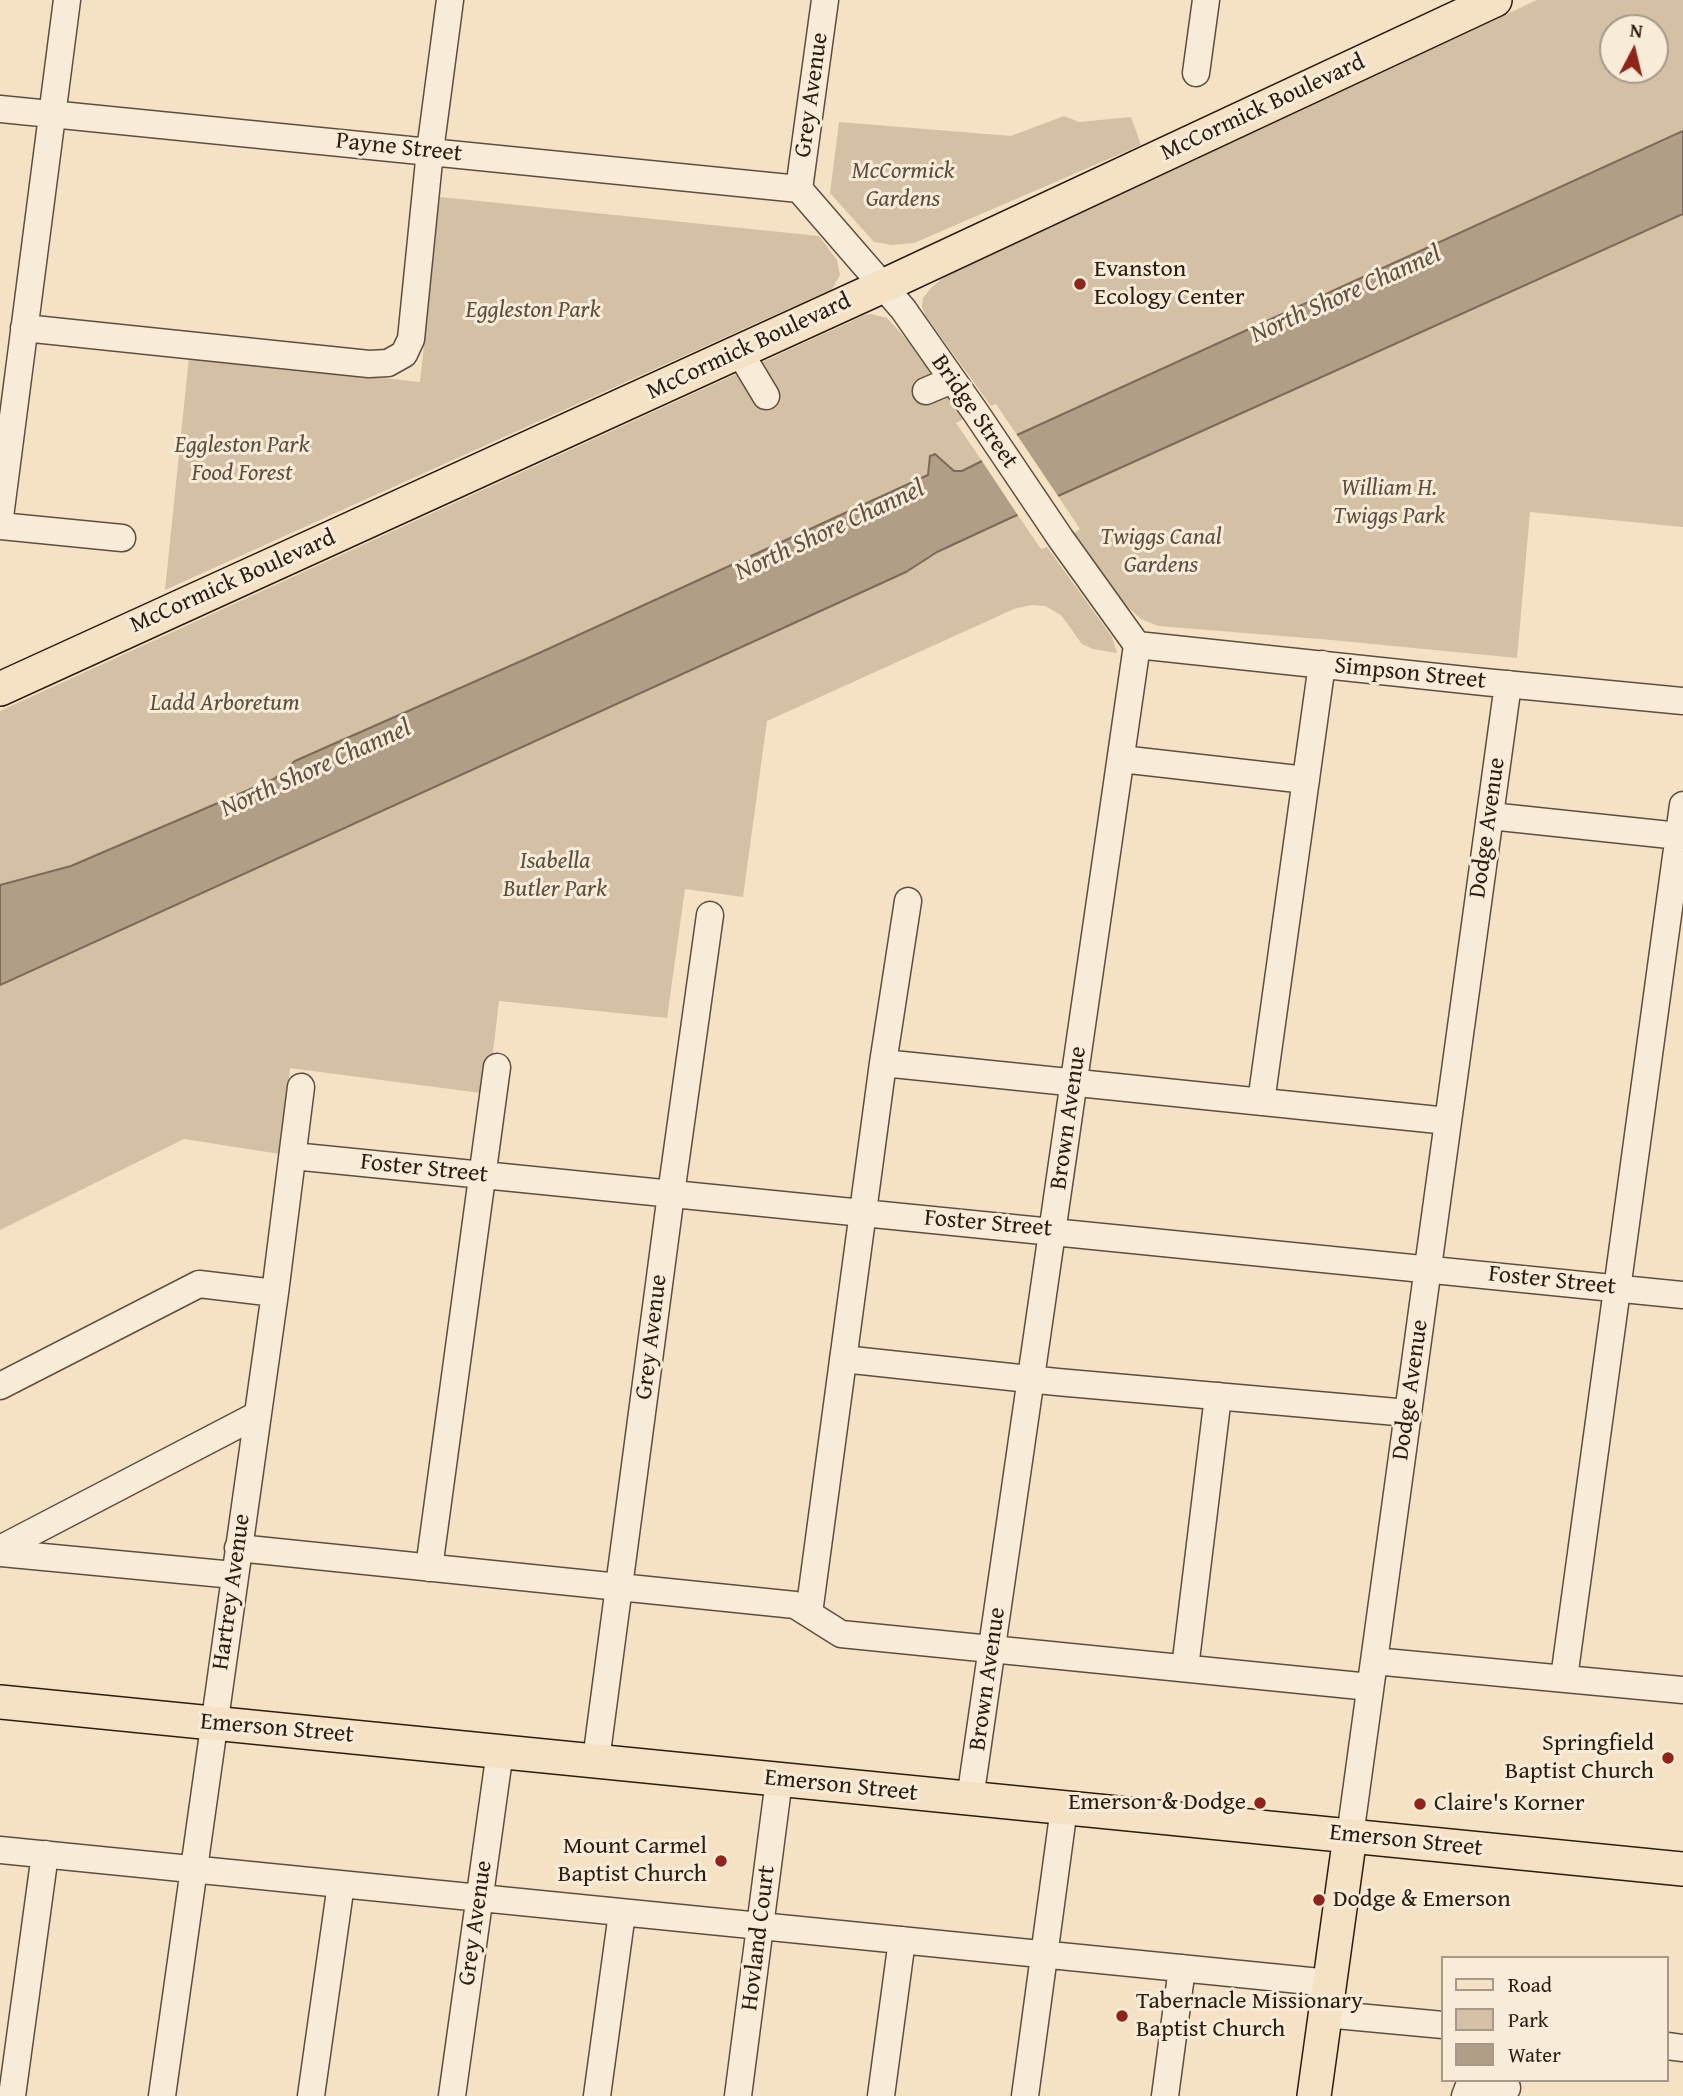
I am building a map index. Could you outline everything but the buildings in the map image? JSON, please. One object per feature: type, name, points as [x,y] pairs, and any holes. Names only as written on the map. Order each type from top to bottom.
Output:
[{"type":"main road","name":"McCormick Boulevard","points":[[0,688],[883,286],[1495,0]]},
{"type":"main road","name":"Emerson Street","points":[[0,1702],[1683,1869]]},
{"type":"main road","name":"Dodge Avenue","points":[[1314,2096],[1350,1836]]},
{"type":"street","points":[[0,517],[68,0]]},
{"type":"street","points":[[24,328],[369,364],[388,363],[404,354],[411,339],[430,151],[450,0]]},
{"type":"street","name":"Grey Avenue","points":[[799,189],[825,0]]},
{"type":"street","points":[[1196,73],[1206,0]]},
{"type":"street","name":"Payne Street","points":[[0,109],[799,189]]},
{"type":"street","name":"Bridge Street","points":[[799,189],[903,309],[1137,645]]},
{"type":"street","points":[[739,351],[766,396]]},
{"type":"street","points":[[926,391],[952,380]]},
{"type":"street","points":[[0,526],[121,538]]},
{"type":"street","name":"Simpson Street","points":[[1137,645],[1683,701]]},
{"type":"street","name":"Brown Avenue","points":[[970,1799],[1137,645]]},
{"type":"street","points":[[1261,1102],[1322,664]]},
{"type":"street","name":"Dodge Avenue","points":[[1350,1836],[1508,684]]},
{"type":"street","points":[[1121,759],[1306,780]]},
{"type":"street","points":[[1563,1678],[1683,805]]},
{"type":"street","points":[[1490,816],[1679,836]]},
{"type":"street","points":[[809,1613],[883,1063],[908,901]]},
{"type":"street","name":"Grey Avenue","points":[[596,1760],[710,915]]},
{"type":"street","points":[[883,1063],[1448,1121]]},
{"type":"street","points":[[429,1568],[497,1067]]},
{"type":"street","name":"Hartrey Avenue","points":[[162,2096],[275,1293],[301,1087]]},
{"type":"street","name":"Foster Street","points":[[293,1156],[1683,1294]]},
{"type":"street","points":[[0,1386],[199,1284],[275,1293]]},
{"type":"street","points":[[843,1359],[1408,1413]]},
{"type":"street","points":[[1185,1668],[1218,1396]]},
{"type":"street","points":[[0,1551],[257,1415]]},
{"type":"street","points":[[238,1548],[795,1605],[841,1634],[1370,1687]]},
{"type":"street","points":[[0,1551],[234,1575]]},
{"type":"street","points":[[1374,1661],[1683,1689]]},
{"type":"street","name":"Grey Avenue","points":[[452,2096],[500,1751]]},
{"type":"street","name":"Hovland Court","points":[[738,2096],[779,1780]]},
{"type":"street","points":[[1025,2096],[1064,1808]]},
{"type":"street","points":[[0,1850],[1182,1968],[1442,2025]]},
{"type":"street","points":[[12,2096],[45,1854]]},
{"type":"street","points":[[311,2096],[341,1884]]},
{"type":"street","points":[[597,2096],[622,1913]]},
{"type":"street","points":[[881,2096],[902,1940]]},
{"type":"street","points":[[1165,2096],[1182,1968]]},
{"type":"street","points":[[1465,2096],[1468,2088],[1473,2086],[1507,2088]]},
{"type":"green space","points":[[1537,0],[1683,0],[1683,131],[1017,435],[996,404],[991,406],[925,315],[923,298],[944,277]]},
{"type":"green space","name":"McCormick Gardens","points":[[1064,116],[1079,122],[1131,117],[1141,145],[914,243],[892,245],[874,242],[830,193],[839,122],[1011,136]]},
{"type":"green space","name":"Eggleston Park","points":[[440,197],[819,236],[837,260],[840,275],[832,289],[165,590],[189,357],[420,382]]},
{"type":"green space","name":"William H. Twiggs Park","points":[[1683,214],[1683,527],[1530,512],[1517,658],[1158,626],[1141,619],[1120,600],[1074,533],[1080,529],[1058,496]]},
{"type":"green space","name":"Ladd Arboretum","points":[[871,314],[887,318],[917,351],[963,419],[956,423],[982,461],[962,471],[954,471],[935,455],[930,457],[928,475],[537,654],[295,761],[274,779],[71,866],[0,885],[0,711]]},
{"type":"green space","name":"Isabella Butler Park","points":[[1017,514],[1041,549],[1047,547],[1112,637],[1117,653],[1093,649],[1082,644],[1061,615],[1045,606],[1031,605],[1014,609],[767,721],[743,897],[685,889],[667,1018],[499,1001],[488,1094],[290,1068],[280,1154],[184,1139],[0,1230],[0,985],[906,572],[937,552]]},
{"type":"water","name":"North Shore Channel","points":[[1683,131],[1683,214],[1058,496],[937,552],[906,572],[0,985],[0,885],[71,866],[274,779],[295,761],[537,654],[928,475],[930,456],[935,454],[954,471],[962,471],[982,461],[1017,435]]},
{"type":"pier","points":[[1015,432],[1060,499],[1019,517],[980,458]]},
{"type":"place","name":"Evanston Ecology Center","points":[[1080,284]]},
{"type":"place","name":"Springfield Baptist Church","points":[[1668,1758]]},
{"type":"place","name":"Emerson & Dodge","points":[[1260,1803]]},
{"type":"place","name":"Claire's Korner","points":[[1420,1804]]},
{"type":"place","name":"Mount Carmel Baptist Church","points":[[721,1861]]},
{"type":"place","name":"Dodge & Emerson","points":[[1319,1900]]},
{"type":"place","name":"Tabernacle Missionary Baptist Church","points":[[1122,2016]]},
{"type":"park label","name":"Eggleston Park Food Forest","points":[[242,460]]},
{"type":"park label","name":"Twiggs Canal Gardens","points":[[1161,552]]}]
